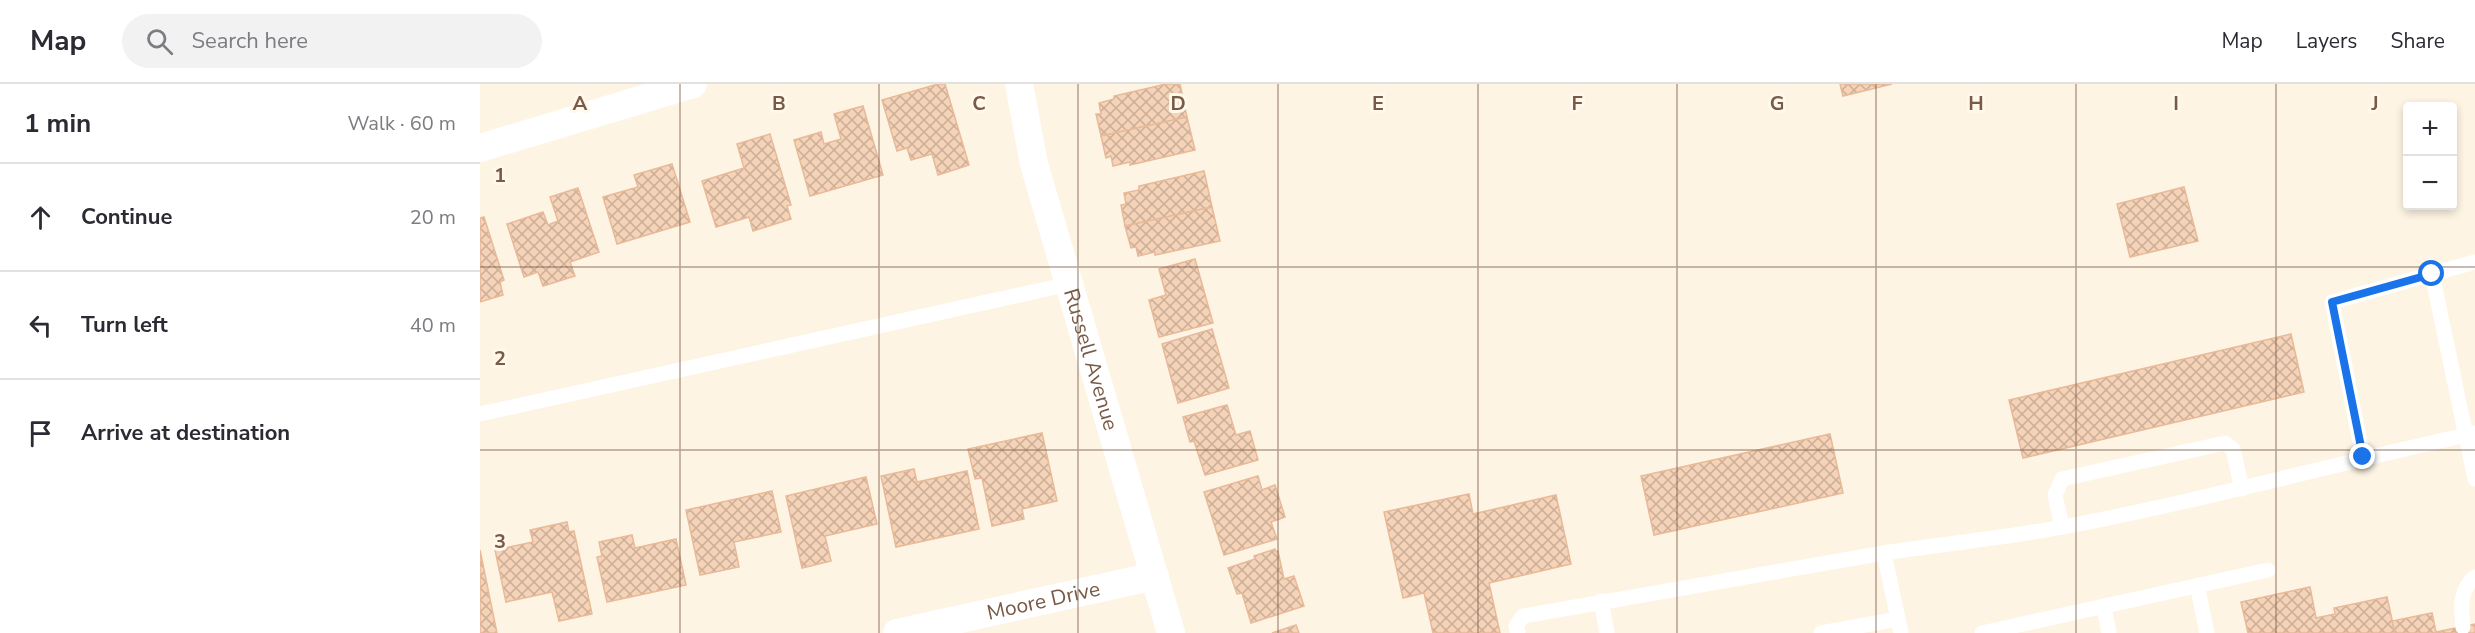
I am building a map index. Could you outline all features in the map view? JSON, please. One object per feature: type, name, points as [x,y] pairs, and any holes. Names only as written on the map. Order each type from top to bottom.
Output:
[{"type":"street","points":[[480,147],[693,84]]},
{"type":"street","name":"Russell Avenue","points":[[1019,84],[1034,164],[1171,633]]},
{"type":"street","name":"Moore Drive","points":[[897,633],[1155,576]]},
{"type":"lane","points":[[2363,457],[2332,302],[2475,262]]},
{"type":"lane","points":[[2432,274],[2470,434],[2475,479]]},
{"type":"lane","points":[[480,414],[1069,284]]},
{"type":"lane","points":[[1518,633],[1516,626],[1523,615],[1884,553],[2062,527],[2242,489],[2363,457],[2470,434]]},
{"type":"lane","points":[[2062,527],[2055,495],[2062,479],[2225,443],[2233,449],[2242,489]]},
{"type":"lane","points":[[1821,633],[1900,626],[1884,553]]},
{"type":"lane","points":[[1982,633],[2016,629],[2104,606],[2268,570]]},
{"type":"lane","points":[[2463,627],[2460,606],[2469,581],[2475,577]]},
{"type":"lane","points":[[2197,585],[2207,633]]},
{"type":"lane","points":[[1600,601],[1607,633]]},
{"type":"lane","points":[[2104,606],[2109,633]]},
{"type":"building","points":[[945,84],[969,165],[938,175],[932,154],[911,160],[907,148],[897,151],[882,100]]},
{"type":"building","points":[[1166,84],[1180,84],[1187,117],[1101,136],[1096,114],[1101,114],[1099,103],[1114,99],[1114,96]]},
{"type":"building","points":[[1840,84],[1892,84],[1843,96]]},
{"type":"building","points":[[863,106],[883,175],[810,196],[794,140],[821,132],[824,144],[841,139],[834,114]]},
{"type":"building","points":[[1187,117],[1195,150],[1130,165],[1130,162],[1113,166],[1111,156],[1106,158],[1101,136]]},
{"type":"building","points":[[770,134],[791,205],[787,206],[791,219],[753,231],[749,217],[716,227],[702,181],[744,168],[737,144]]},
{"type":"building","points":[[672,164],[690,222],[617,244],[603,197],[638,187],[634,175]]},
{"type":"building","points":[[1204,171],[1212,207],[1125,226],[1121,205],[1126,204],[1124,193],[1139,190],[1139,186]]},
{"type":"building","points":[[2184,187],[2198,241],[2130,257],[2117,204]]},
{"type":"building","points":[[578,188],[599,252],[570,262],[575,276],[543,286],[538,272],[524,277],[507,224],[543,212],[548,225],[558,221],[550,197]]},
{"type":"building","points":[[1212,207],[1220,241],[1155,255],[1155,252],[1138,256],[1136,247],[1131,248],[1125,226]]},
{"type":"building","points":[[484,217],[504,280],[500,282],[503,295],[480,302],[480,218]]},
{"type":"building","points":[[1195,259],[1213,323],[1159,337],[1149,300],[1166,295],[1159,269]]},
{"type":"building","points":[[1212,329],[1229,388],[1178,403],[1162,344]]},
{"type":"building","points":[[2291,334],[2304,392],[2023,458],[2009,400]]},
{"type":"building","points":[[1227,405],[1236,435],[1250,431],[1258,460],[1205,475],[1194,441],[1190,442],[1183,417]]},
{"type":"building","points":[[1042,433],[1057,501],[1022,509],[1024,519],[992,526],[982,478],[975,479],[968,449]]},
{"type":"building","points":[[1830,434],[1843,493],[1654,535],[1641,476]]},
{"type":"building","points":[[914,469],[917,482],[967,471],[979,529],[896,547],[881,476]]},
{"type":"building","points":[[1258,476],[1262,490],[1275,485],[1285,517],[1271,522],[1277,539],[1224,555],[1204,492]]},
{"type":"building","points":[[866,477],[877,524],[825,536],[831,561],[802,568],[786,496]]},
{"type":"building","points":[[772,491],[781,532],[734,542],[739,567],[700,575],[686,510]]},
{"type":"building","points":[[1469,494],[1473,514],[1556,495],[1571,564],[1489,583],[1500,633],[1433,633],[1424,593],[1403,598],[1384,512]]},
{"type":"building","points":[[567,522],[569,532],[574,531],[592,614],[559,621],[552,592],[506,602],[495,550],[533,542],[530,530]]},
{"type":"building","points":[[632,535],[635,548],[676,539],[686,585],[607,602],[597,557],[602,556],[599,542]]},
{"type":"building","points":[[1275,549],[1276,552],[1278,551],[1284,579],[1294,576],[1304,606],[1251,623],[1242,593],[1237,594],[1228,568]]},
{"type":"building","points":[[480,550],[497,633],[480,633]]},
{"type":"building","points":[[2310,587],[2316,618],[2335,614],[2334,608],[2387,597],[2395,633],[2248,633],[2241,602]]},
{"type":"building","points":[[2432,613],[2436,632],[2475,624],[2475,633],[2395,633],[2392,621]]},
{"type":"building","points":[[1296,625],[1299,633],[1272,633]]},
{"type":"route","points":[[2363,457],[2332,302],[2432,274]]}]
